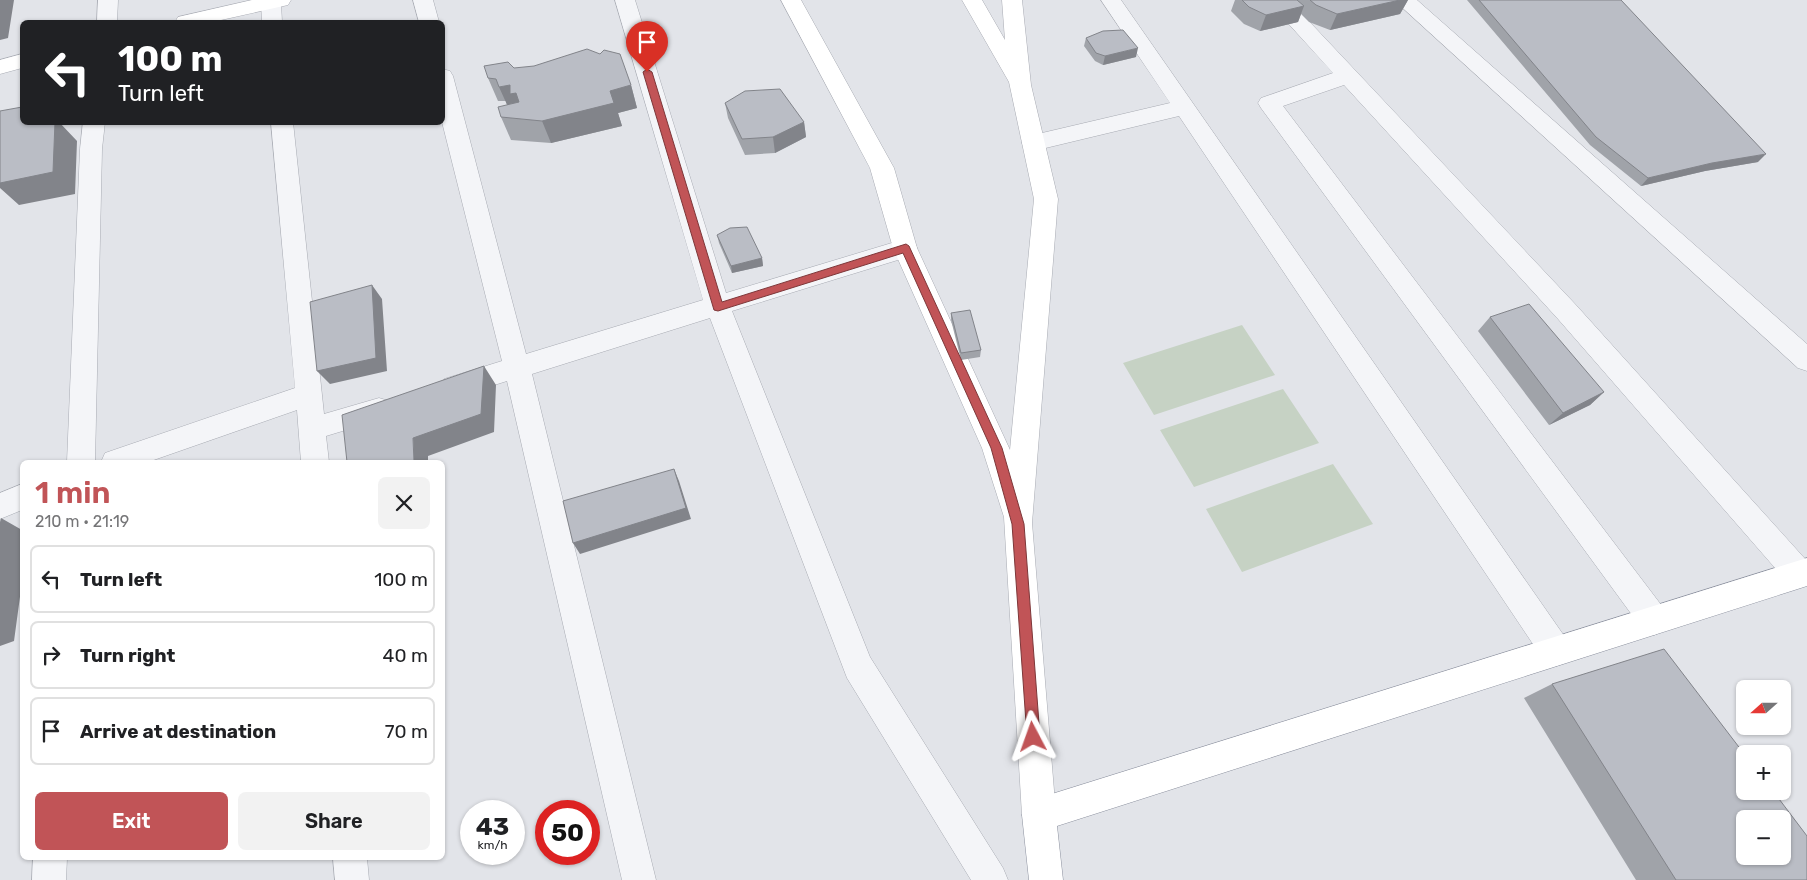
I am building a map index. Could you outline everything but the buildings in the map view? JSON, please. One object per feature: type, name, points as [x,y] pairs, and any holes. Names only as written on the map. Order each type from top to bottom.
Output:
[{"type":"main road","points":[[791,0],[882,168],[906,248],[996,448],[1018,524]]},
{"type":"main road","points":[[972,0],[1020,85]]},
{"type":"main road","points":[[1012,0],[1020,85],[1046,199],[1018,524],[1039,815],[1046,880]]},
{"type":"main road","points":[[198,20],[275,8]]},
{"type":"main road","points":[[0,67],[20,62]]},
{"type":"main road","points":[[1039,815],[1803,573]]},
{"type":"street","points":[[107,20],[108,0]]},
{"type":"street","points":[[423,0],[428,20]]},
{"type":"street","points":[[625,0],[718,307],[858,667],[991,880]]},
{"type":"street","points":[[1111,0],[1556,651]]},
{"type":"street","points":[[1276,0],[1567,312],[1803,573]]},
{"type":"street","points":[[1404,0],[1807,360]]},
{"type":"street","points":[[1348,76],[1270,102],[1654,620]]},
{"type":"street","points":[[445,88],[517,368],[639,880]]},
{"type":"street","points":[[1033,143],[1184,107]]},
{"type":"street","points":[[81,460],[91,149],[94,125]]},
{"type":"street","points":[[282,125],[315,460]]},
{"type":"street","points":[[433,393],[906,248]]},
{"type":"street","points":[[121,460],[308,395]]},
{"type":"street","points":[[312,429],[405,401]]},
{"type":"street","points":[[0,490],[20,486]]},
{"type":"street","points":[[0,506],[20,498]]},
{"type":"street","points":[[49,880],[50,860]]},
{"type":"street","points":[[350,860],[352,880]]},
{"type":"green space","points":[[1242,325],[1275,375],[1154,415],[1123,363]]},
{"type":"green space","points":[[1283,389],[1319,443],[1194,487],[1160,430]]},
{"type":"green space","points":[[1333,464],[1373,524],[1242,572],[1206,509]]},
{"type":"route","points":[[647,72],[718,307],[906,248],[996,448],[1018,524],[1033,737]]}]
